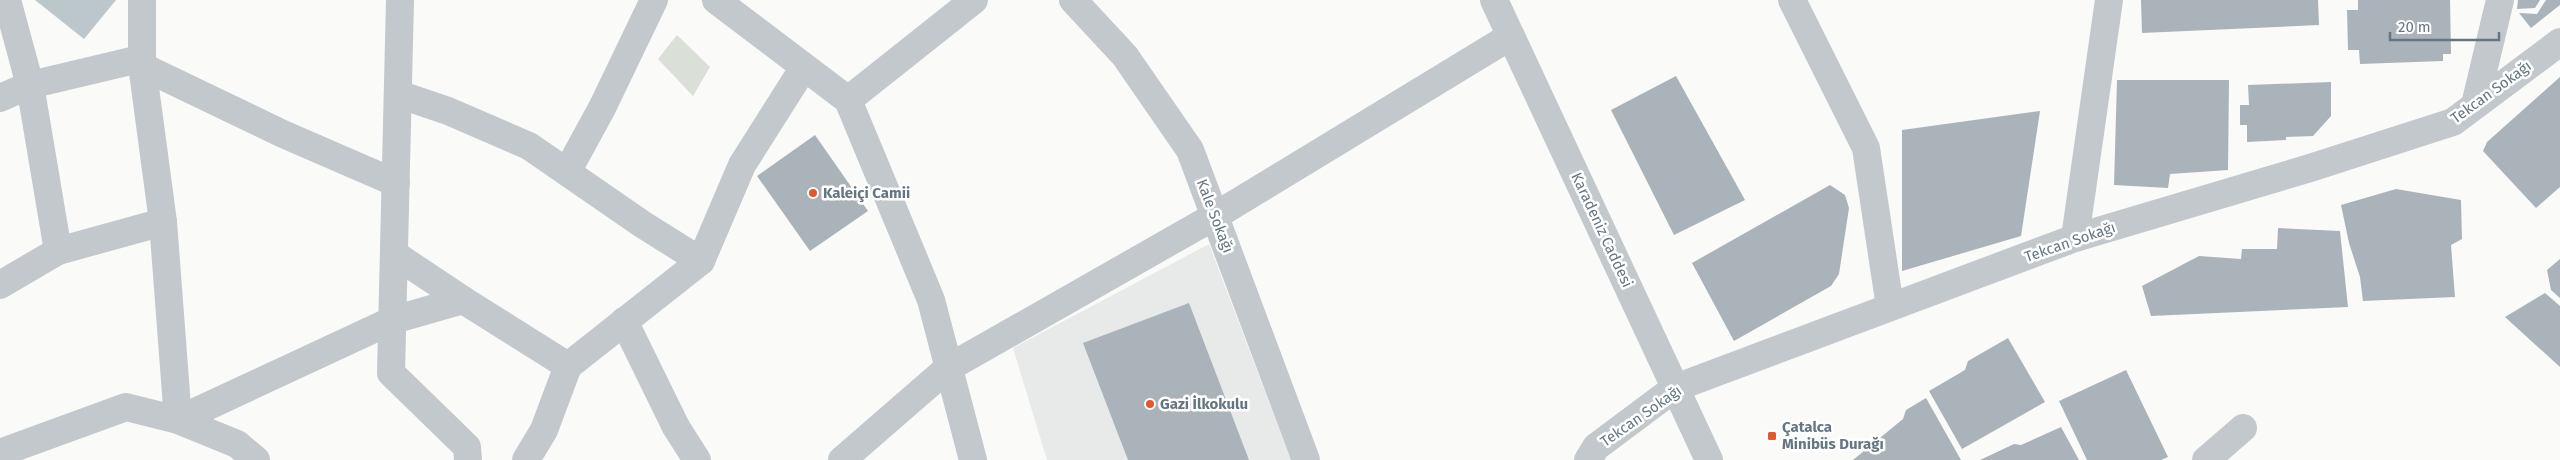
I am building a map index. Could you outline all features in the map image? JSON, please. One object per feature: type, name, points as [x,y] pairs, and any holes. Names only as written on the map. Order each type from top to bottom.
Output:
[{"type":"street","points":[[7,0],[30,85],[58,251]]},
{"type":"street","points":[[142,0],[142,65],[163,222],[178,420]]},
{"type":"street","points":[[400,0],[391,373],[467,447],[468,460]]},
{"type":"street","points":[[567,172],[602,108],[654,0]]},
{"type":"street","points":[[716,0],[848,100],[931,300],[973,460]]},
{"type":"street","points":[[848,100],[974,0]]},
{"type":"street","name":"Kale Sokağı","points":[[1074,0],[1125,56],[1190,150],[1306,460]]},
{"type":"street","name":"Karadeniz Caddesi","points":[[1494,0],[1709,460]]},
{"type":"street","points":[[1792,0],[1866,148],[1890,308]]},
{"type":"street","points":[[2075,238],[2109,0]]},
{"type":"street","points":[[2475,105],[2500,0]]},
{"type":"street","points":[[842,460],[948,368],[1215,216],[1511,36]]},
{"type":"street","name":"Tekcan Sokağı","points":[[1588,460],[1596,447],[1675,388],[2075,238],[2310,168],[2453,122],[2560,42]]},
{"type":"street","points":[[0,98],[30,85],[131,60],[283,134],[396,183]]},
{"type":"street","points":[[526,460],[544,430],[568,366],[700,261],[742,165],[804,67]]},
{"type":"street","points":[[398,94],[448,111],[528,146],[700,261]]},
{"type":"street","points":[[0,285],[58,251],[163,222]]},
{"type":"street","points":[[394,254],[568,366]]},
{"type":"street","points":[[178,420],[393,320],[463,300]]},
{"type":"street","points":[[624,321],[676,427],[697,460]]},
{"type":"street","points":[[0,453],[126,407],[178,420],[237,444],[256,460]]},
{"type":"street","points":[[2206,460],[2243,428]]},
{"type":"shaded area","points":[[35,0],[116,0],[84,39]]},
{"type":"shaded area","points":[[677,35],[710,67],[693,96],[658,59]]},
{"type":"shaded area","name":"Gazi İlkokulu","points":[[1209,244],[1291,460],[1047,460],[1013,348]]},
{"type":"building","points":[[2141,0],[2318,0],[2319,25],[2142,33]]},
{"type":"building","points":[[2358,0],[2450,0],[2451,54],[2443,54],[2443,61],[2360,64],[2359,50],[2348,50],[2347,10],[2358,10]]},
{"type":"building","points":[[2518,0],[2540,0],[2535,8],[2517,9]]},
{"type":"building","points":[[2546,0],[2560,0],[2560,5],[2531,28],[2519,13],[2537,14]]},
{"type":"building","points":[[1676,76],[1745,200],[1674,235],[1611,110]]},
{"type":"building","points":[[2560,77],[2560,187],[2536,208],[2483,151],[2487,142]]},
{"type":"building","points":[[2117,80],[2229,80],[2228,170],[2170,174],[2168,188],[2114,185]]},
{"type":"building","points":[[2331,82],[2331,116],[2313,136],[2286,137],[2286,140],[2247,142],[2247,125],[2240,125],[2240,105],[2249,105],[2248,85]]},
{"type":"building","points":[[2040,111],[2021,236],[1902,271],[1902,130]]},
{"type":"building","name":"Kaleiçi Camii","points":[[815,135],[868,211],[810,251],[757,176]]},
{"type":"building","points":[[1830,185],[1845,195],[1849,208],[1839,274],[1831,286],[1734,341],[1692,263]]},
{"type":"building","points":[[2396,189],[2461,200],[2462,239],[2451,245],[2455,297],[2363,301],[2360,277],[2349,243],[2341,205]]},
{"type":"building","points":[[2278,228],[2340,231],[2348,307],[2151,316],[2142,286],[2199,256],[2241,259],[2242,249],[2277,249]]},
{"type":"building","points":[[2560,259],[2560,298],[2551,290],[2547,270]]},
{"type":"building","points":[[2545,293],[2560,306],[2560,367],[2505,317]]},
{"type":"building","points":[[1189,303],[1249,460],[1128,460],[1083,343]]},
{"type":"building","points":[[2008,338],[2045,402],[1962,449],[1929,391],[1965,370],[1968,361]]},
{"type":"building","points":[[2126,370],[2168,457],[2161,460],[2087,460],[2059,401]]},
{"type":"building","points":[[1926,398],[1961,460],[1853,460],[1903,419],[1906,410]]},
{"type":"building","points":[[2061,427],[2079,460],[1980,460],[2014,444],[2021,445]]},
{"type":"place","name":"Kaleiçi Camii","points":[[813,193]]},
{"type":"place","name":"Gazi İlkokulu","points":[[1150,404]]},
{"type":"place","name":"Çatalca Minibüs Durağı","points":[[1772,436]]}]
